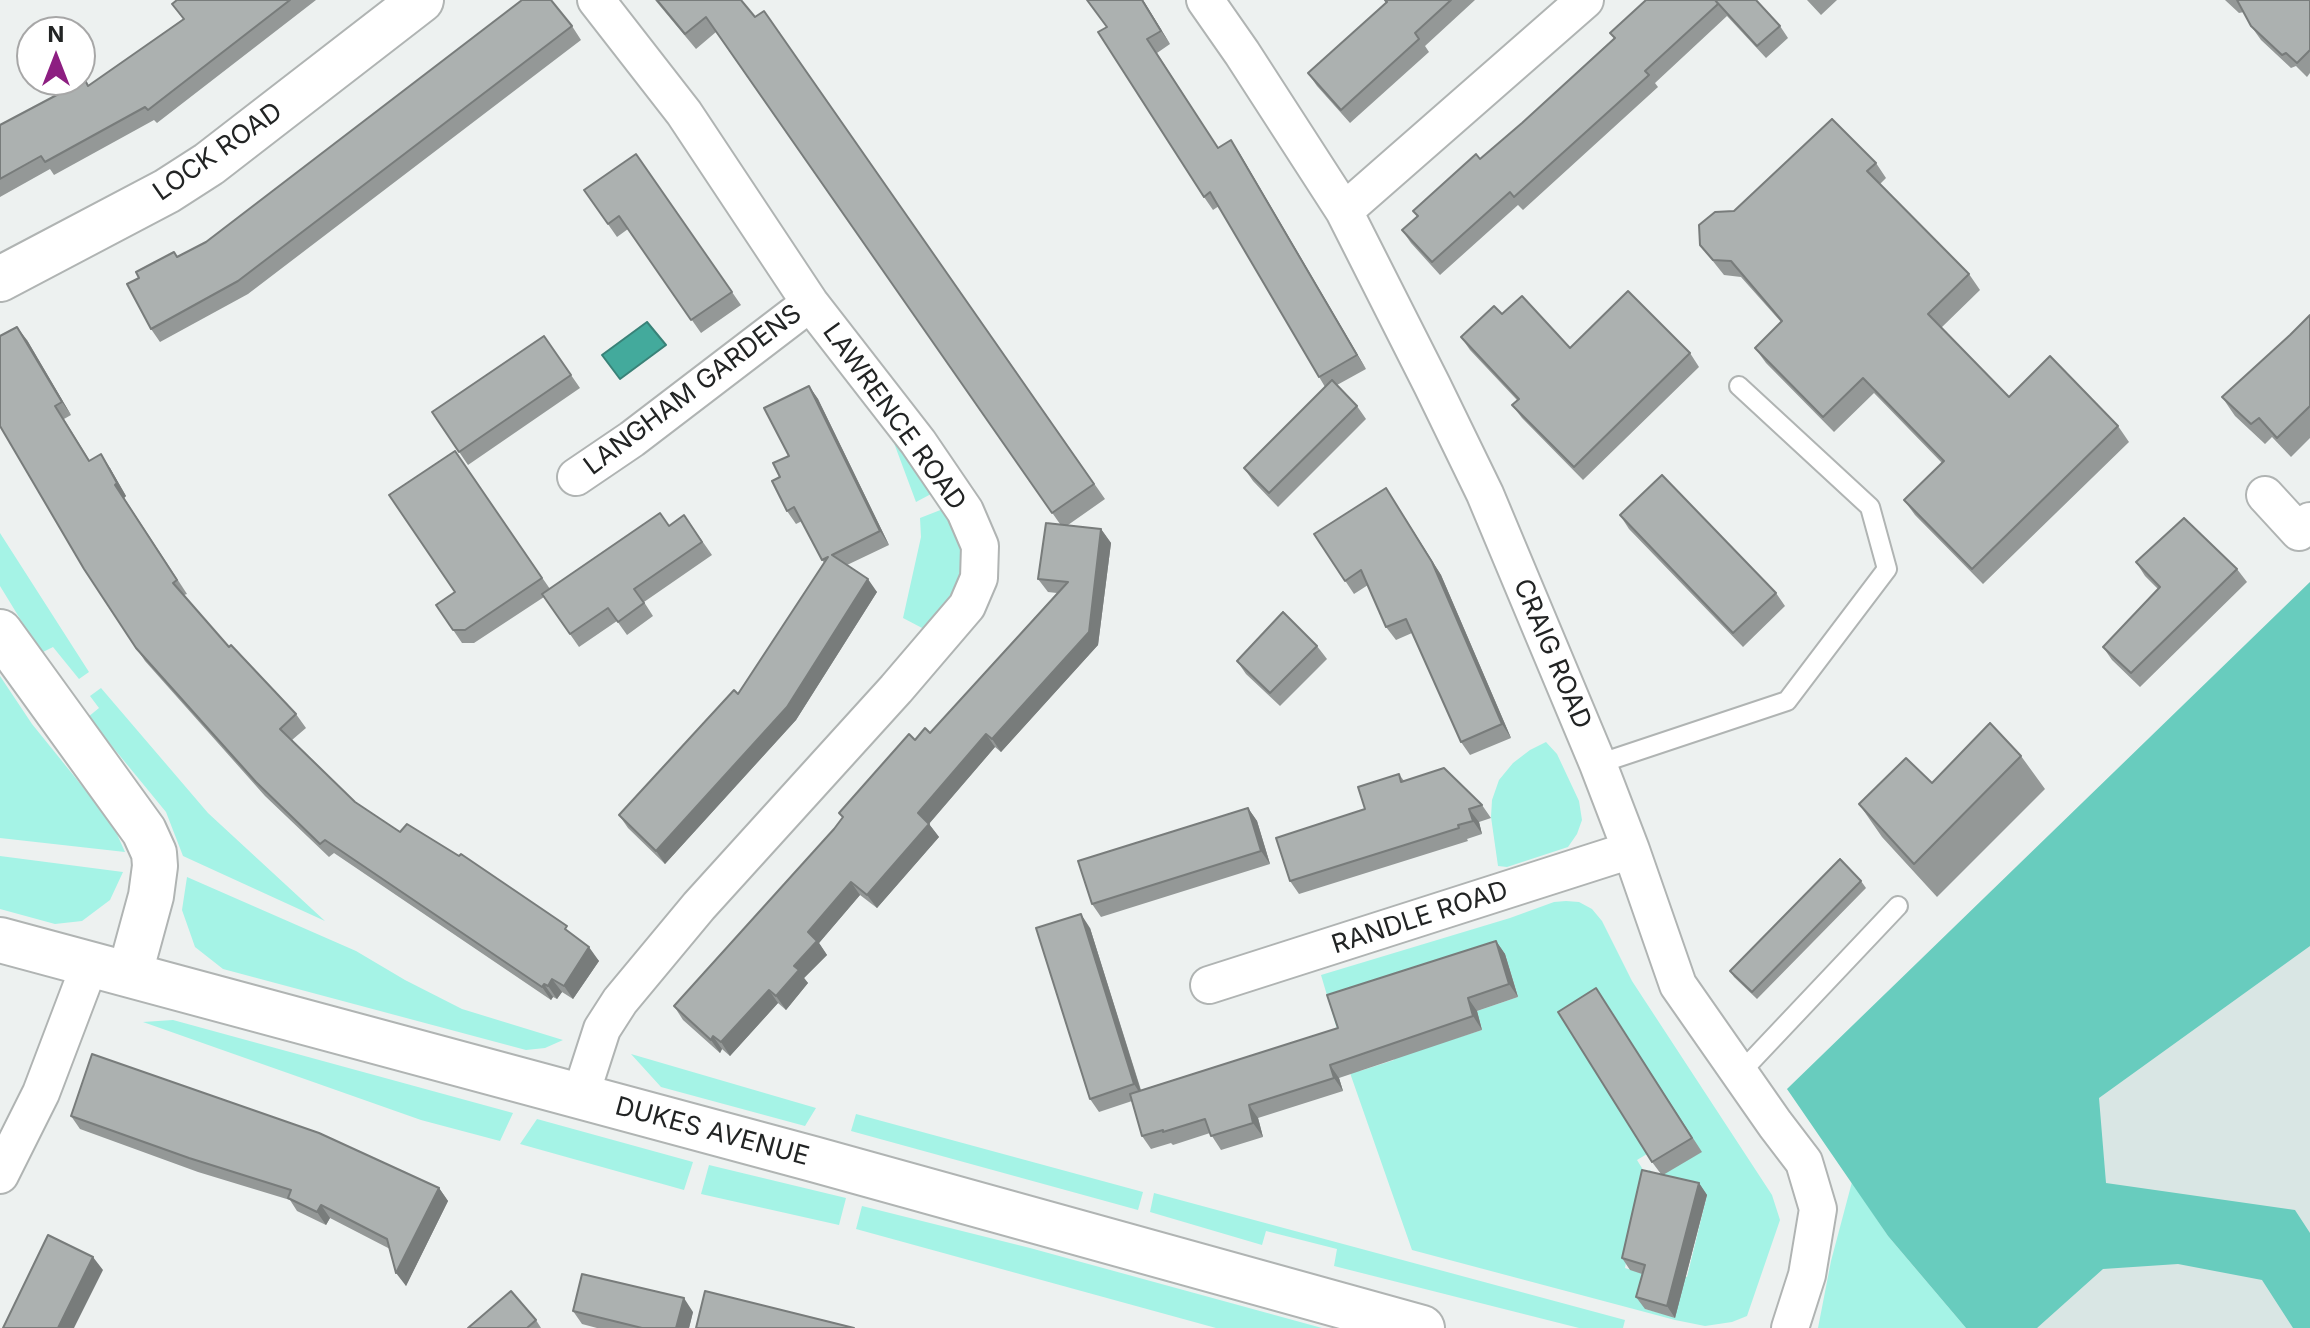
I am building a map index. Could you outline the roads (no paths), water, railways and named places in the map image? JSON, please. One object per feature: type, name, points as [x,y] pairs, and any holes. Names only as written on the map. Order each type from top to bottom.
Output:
[{"type":"street","name":"LOCK ROAD","points":[[0,279],[167,191],[209,164],[421,0]]},
{"type":"street","name":"LAWRENCE ROAD","points":[[580,1097],[602,1029],[620,1001],[699,906],[967,606],[979,578],[980,546],[965,511],[918,442],[810,303],[684,113],[596,0]]},
{"type":"street","name":"CRAIG ROAD","points":[[1205,0],[1344,211],[1485,494],[1598,764],[1678,985],[1804,1162],[1818,1209],[1807,1275],[1790,1328]]},
{"type":"street","points":[[1344,211],[1585,0]]},
{"type":"street","name":"LANGHAM GARDENS","points":[[576,477],[632,439],[810,303]]},
{"type":"street","points":[[2265,495],[2299,532],[2310,521]]},
{"type":"street","points":[[0,632],[144,831],[154,853],[155,866],[151,896],[41,1093],[0,1175]]},
{"type":"street","name":"RANDLE ROAD","points":[[1209,985],[1631,850]]},
{"type":"street","name":"DUKES AVENUE","points":[[0,940],[1422,1328]]},
{"type":"lane","points":[[1598,764],[1787,701],[1887,569],[1870,507],[1739,386]]},
{"type":"lane","points":[[1741,1072],[1898,906]]}]
